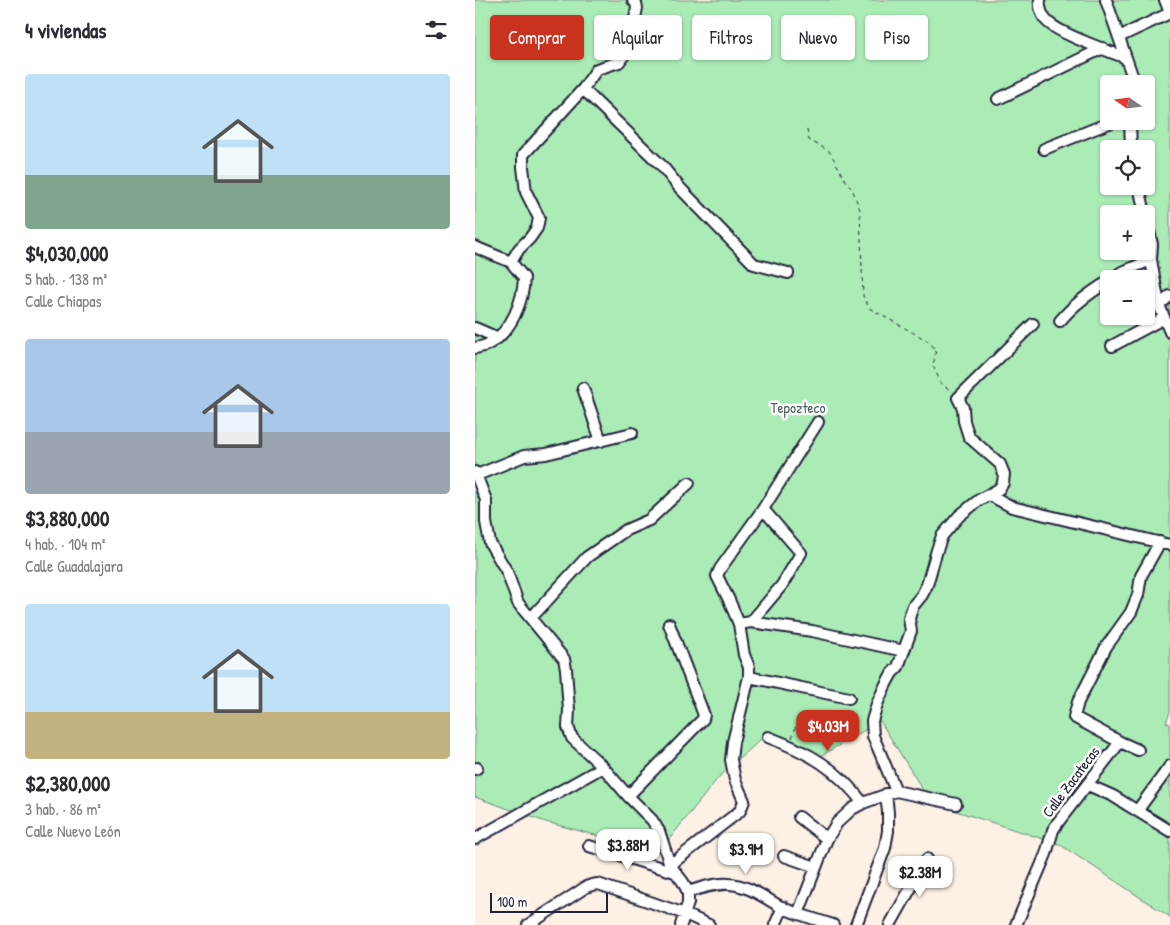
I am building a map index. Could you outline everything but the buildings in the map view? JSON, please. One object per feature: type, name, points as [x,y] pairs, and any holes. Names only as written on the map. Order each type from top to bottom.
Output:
[{"type":"street","points":[[511,262],[519,249],[537,228],[539,218],[526,192],[523,155],[583,88],[597,69],[619,62],[629,48],[637,8],[636,2],[633,0]]},
{"type":"street","points":[[1040,0],[1039,7],[1045,19],[1058,30],[1126,58]]},
{"type":"street","points":[[1106,0],[1132,75]]},
{"type":"street","points":[[1119,36],[1170,13],[1165,0]]},
{"type":"street","points":[[998,99],[1103,48]]},
{"type":"street","points":[[583,88],[662,166],[679,187],[754,264],[788,273]]},
{"type":"street","points":[[1044,149],[1100,126]]},
{"type":"street","points":[[475,247],[511,262],[524,278],[523,291],[517,310],[506,329],[489,344],[475,348]]},
{"type":"street","points":[[1127,270],[1151,260],[1159,305],[1170,332]]},
{"type":"street","points":[[1060,321],[1068,311],[1100,287]]},
{"type":"street","points":[[1159,305],[1170,296]]},
{"type":"street","points":[[1112,346],[1164,318]]},
{"type":"street","points":[[856,925],[885,848],[888,830],[891,792],[873,736],[872,721],[877,704],[892,673],[899,667],[911,632],[909,618],[913,606],[922,596],[927,585],[942,536],[959,516],[979,500],[999,489],[1003,484],[1004,474],[1000,464],[969,437],[964,421],[963,408],[958,398],[1033,324]]},
{"type":"street","points":[[475,328],[498,338]]},
{"type":"street","points":[[583,388],[601,441]]},
{"type":"street","points":[[672,868],[740,810],[744,801],[735,780],[731,760],[733,742],[746,692],[749,667],[744,655],[739,624],[717,576],[719,569],[763,509],[819,422]]},
{"type":"street","points":[[632,433],[546,454],[524,456],[476,474],[486,500],[486,522],[490,543],[507,572],[518,603],[564,659],[569,710],[568,727],[571,738],[603,767],[652,820],[659,831],[672,868],[683,882],[687,892],[688,903],[681,925]]},
{"type":"street","points":[[531,618],[587,557],[626,530],[649,520],[689,483]]},
{"type":"street","points":[[990,495],[1012,507],[1165,543],[1141,576],[1138,595],[1131,612],[1106,647],[1078,702],[1074,717],[1139,750]]},
{"type":"street","points":[[751,622],[782,584],[801,553],[763,509]]},
{"type":"street","points":[[739,624],[751,622],[812,631],[904,651]]},
{"type":"street","points":[[628,796],[703,719],[669,624]]},
{"type":"street","points":[[749,676],[849,698]]},
{"type":"street","points":[[767,738],[789,746],[824,764],[843,780],[863,803]]},
{"type":"street","name":"Calle Zacatecas","points":[[1016,925],[1046,854],[1053,830],[1120,742]]},
{"type":"street","points":[[1137,811],[1170,766]]},
{"type":"street","points":[[475,839],[603,767]]},
{"type":"street","points":[[1088,785],[1113,796],[1170,831]]},
{"type":"street","points":[[798,914],[827,839],[837,823],[852,809],[891,792],[956,804]]},
{"type":"street","points":[[799,817],[827,839]]},
{"type":"street","points":[[589,846],[672,868]]},
{"type":"street","points":[[783,856],[816,866]]},
{"type":"street","points":[[891,925],[927,859]]},
{"type":"street","points":[[528,925],[592,884],[598,884],[685,914],[709,925]]},
{"type":"street","points":[[687,892],[711,885],[729,884],[761,894],[798,914],[833,925]]},
{"type":"street","points":[[775,925],[783,907]]},
{"type":"path","points":[[807,130],[809,140],[829,152],[835,161],[843,178],[853,191],[860,210],[863,296],[869,308],[928,341],[935,350],[933,366],[941,383],[958,398]]},
{"type":"path","points":[[789,746],[797,723]]},
{"type":"green space","name":"Tepozteco","points":[[475,0],[1170,0],[1170,712],[1166,722],[1170,724],[1170,917],[1059,844],[931,803],[880,721],[819,757],[769,732],[718,778],[659,852],[546,822],[475,797]]}]
